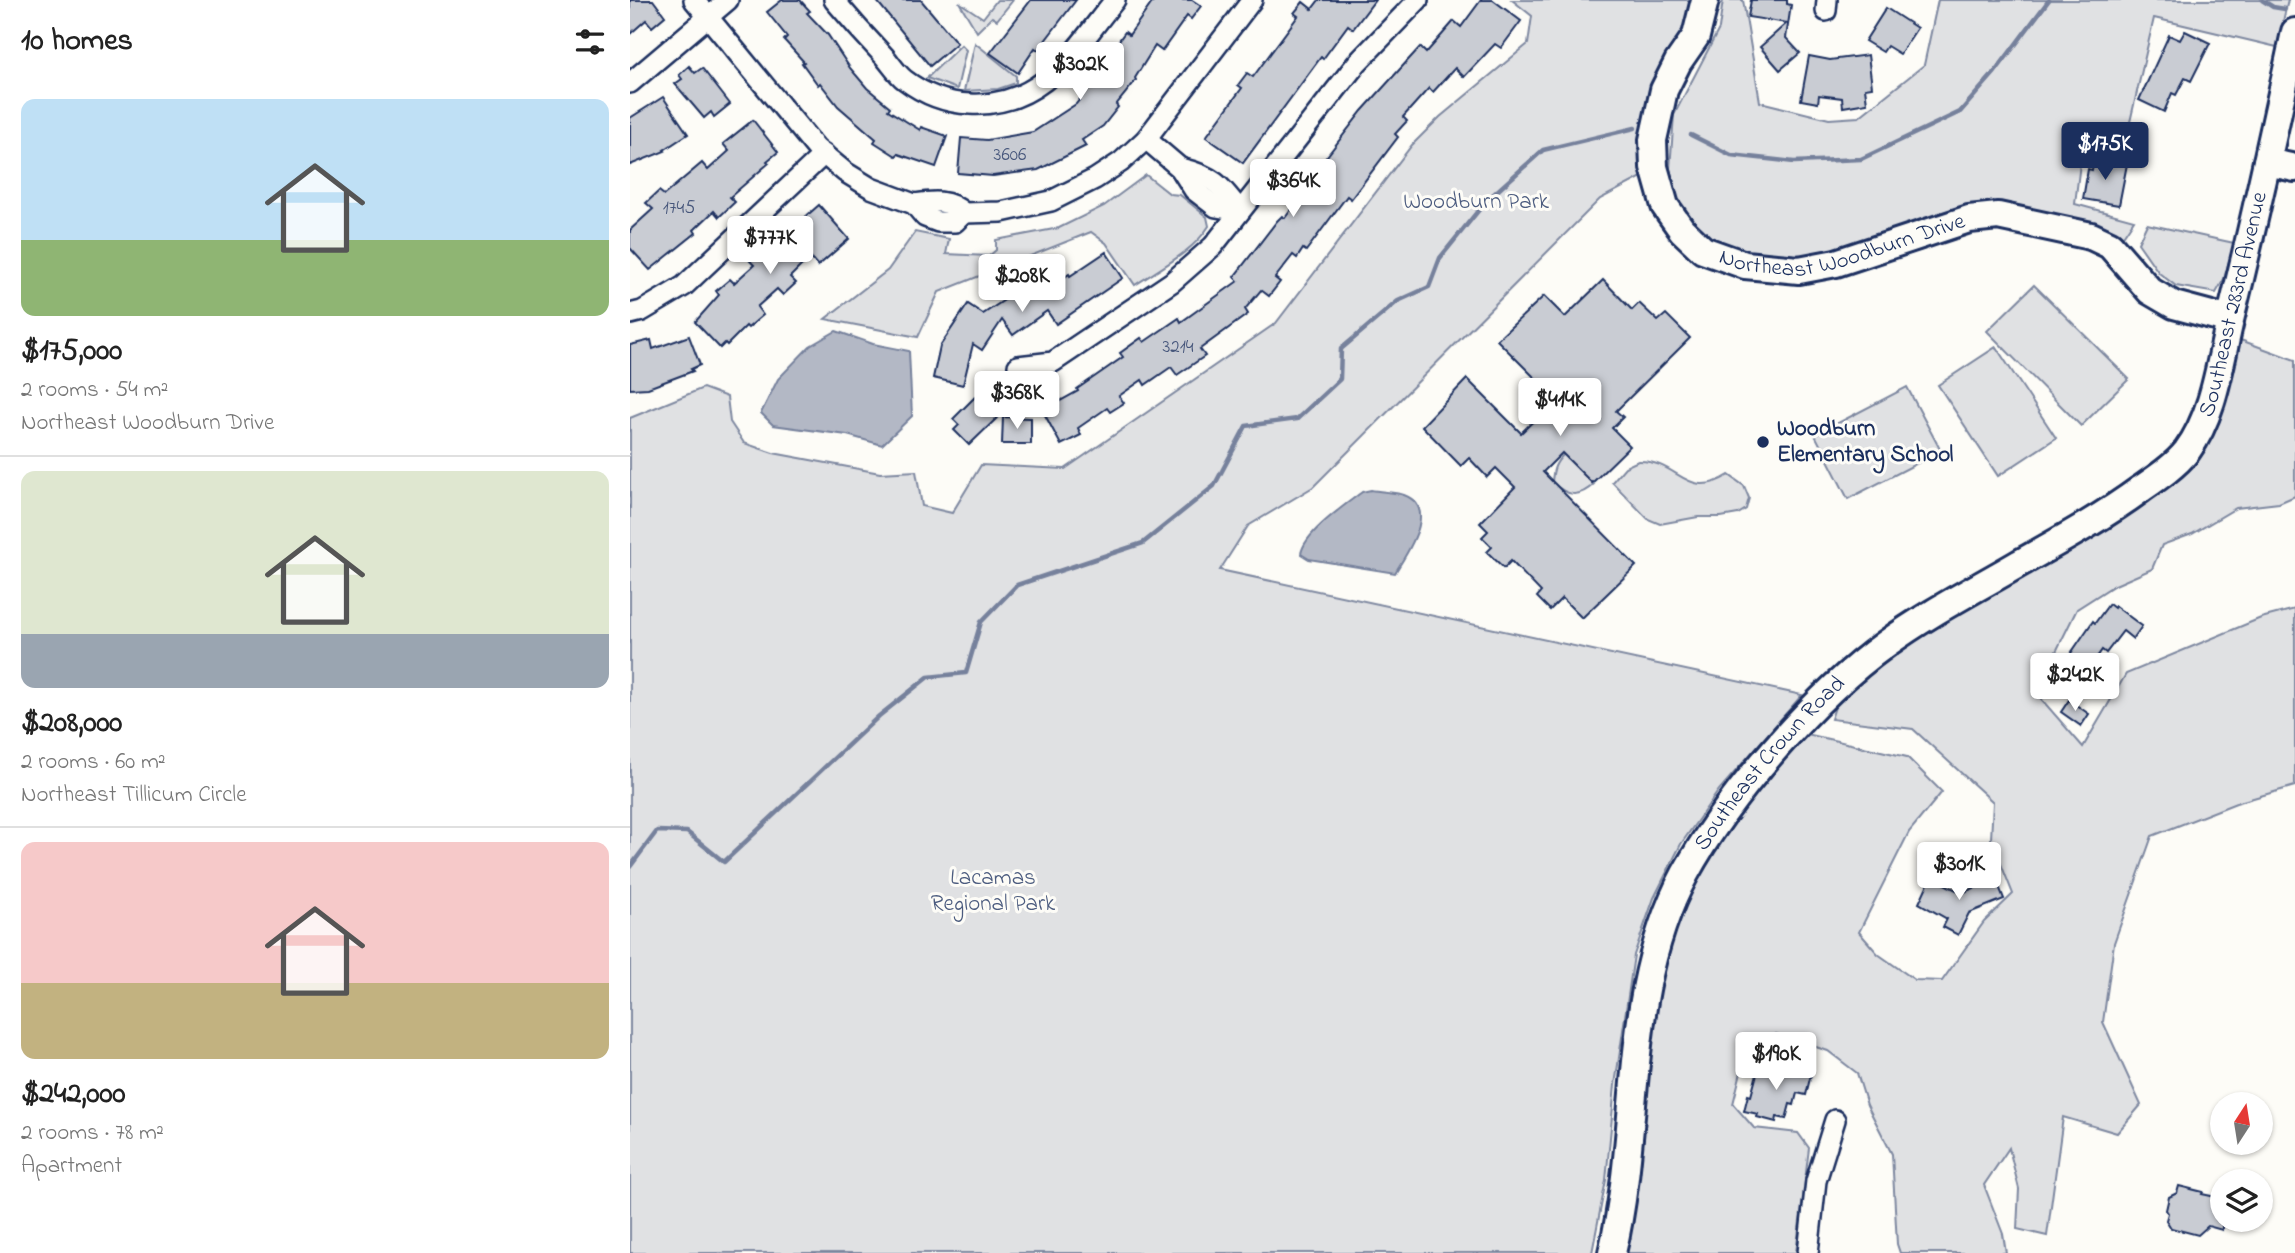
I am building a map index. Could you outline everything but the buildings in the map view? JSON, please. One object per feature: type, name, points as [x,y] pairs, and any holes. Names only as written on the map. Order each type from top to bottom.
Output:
[{"type":"street","points":[[694,0],[824,154],[845,172],[871,188],[914,204],[925,217],[938,222],[955,222],[964,213],[1001,212],[1051,201],[1095,179],[1121,162],[1146,139],[1252,0]]},
{"type":"street","points":[[630,83],[728,0]]},
{"type":"street","points":[[834,0],[904,79],[930,96],[956,103],[988,105],[1017,98],[1036,89],[1055,74],[1115,0]]},
{"type":"street","points":[[1018,366],[1053,362],[1172,282],[1213,246],[1357,63],[1418,0]]},
{"type":"street","name":"Northeast Woodburn Drive","points":[[1705,0],[1696,36],[1678,62],[1664,90],[1653,140],[1654,167],[1665,206],[1682,230],[1703,250],[1745,265],[1799,270],[1836,263],[1969,219],[1998,216],[2091,236],[2110,245],[2150,291],[2174,305],[2230,320]]},
{"type":"street","name":"Southeast 283rd Avenue","points":[[2189,449],[2211,401],[2295,32]]},
{"type":"street","points":[[1146,139],[1180,168],[1205,174],[1224,189],[1240,211]]},
{"type":"street","points":[[630,314],[642,311],[684,286],[824,154]]},
{"type":"street","points":[[2267,162],[2295,168]]},
{"type":"street","name":"Southeast Crown Road","points":[[1612,1253],[1625,1174],[1642,1007],[1650,967],[1661,929],[1685,875],[1731,806],[1803,719],[1829,692],[1885,644],[2113,510],[2175,463],[2189,449]]},
{"type":"street","points":[[1808,1253],[1816,1181],[1835,1121]]},
{"type":"green space","points":[[997,0],[1013,0],[997,20],[992,17],[977,32],[959,2],[983,18]]},
{"type":"green space","name":"Lacamas Regional Park","points":[[1512,0],[1695,0],[1644,176],[1600,199],[1313,487],[1248,526],[1220,570],[1802,695],[1719,790],[1681,844],[1654,898],[1634,955],[1615,1085],[1606,1180],[1592,1253],[630,1253],[630,418],[703,388],[727,397],[730,422],[744,443],[773,453],[880,473],[916,471],[922,506],[952,513],[981,465],[1065,469],[1276,323],[1412,145],[1440,117],[1528,44],[1532,16]]},
{"type":"green space","points":[[1723,0],[1743,0],[1760,102],[1829,119],[1859,117],[1924,65],[1938,0],[2288,0],[2277,47],[2154,18],[2124,148],[2097,142],[2081,155],[2075,204],[2134,220],[2122,238],[2097,224],[2004,205],[1977,206],[1933,216],[1872,237],[1843,252],[1815,258],[1746,257],[1703,237],[1677,207],[1670,169],[1674,115],[1719,29]]},
{"type":"green space","points":[[975,43],[1016,76],[1016,83],[998,89],[964,91]]},
{"type":"green space","points":[[961,45],[966,50],[957,89],[927,78]]},
{"type":"green space","points":[[1146,175],[1170,194],[1180,195],[1207,217],[1209,226],[1185,252],[1135,285],[1106,243],[1091,232],[939,292],[918,337],[825,319],[888,270],[915,232],[949,239],[946,254],[989,256],[996,250],[996,240],[1059,228],[1104,206]]},
{"type":"green space","points":[[2147,224],[2234,243],[2224,279],[2216,293],[2176,286],[2159,273],[2138,243]]},
{"type":"green space","points":[[2034,285],[2129,379],[2081,426],[1987,331]]},
{"type":"green space","points":[[2235,338],[2295,360],[2295,496],[2279,503],[2236,508],[2192,534],[2162,545],[2152,569],[2113,586],[2077,609],[2046,672],[2042,700],[2083,747],[2126,674],[2261,618],[2295,609],[2295,786],[2236,803],[2152,836],[2114,943],[2103,1022],[2141,1105],[2117,1133],[2063,1117],[2047,1236],[2017,1229],[2019,1189],[2009,1148],[1984,1185],[2003,1234],[2006,1253],[1900,1253],[1897,1244],[1892,1154],[1867,1105],[1857,1073],[1828,1051],[1776,1034],[1742,1068],[1733,1104],[1754,1128],[1798,1133],[1809,1148],[1796,1253],[1624,1253],[1656,1010],[1667,949],[1680,921],[1696,873],[1742,808],[1807,734],[1907,757],[1942,792],[1909,832],[1859,932],[1878,954],[1915,980],[1942,981],[1984,922],[2013,894],[1991,839],[1993,802],[1913,729],[1831,719],[1837,701],[1877,663],[2172,476]]},
{"type":"green space","points":[[1996,347],[2056,438],[1998,476],[1938,385]]},
{"type":"green space","points":[[1907,387],[1941,451],[1848,499],[1815,435]]},
{"type":"green space","points":[[1564,454],[1594,484],[1583,492],[1568,493],[1552,482],[1558,460]]},
{"type":"green space","points":[[1638,461],[1652,462],[1692,482],[1702,484],[1729,475],[1744,486],[1749,498],[1746,509],[1738,514],[1721,517],[1698,517],[1660,524],[1648,519],[1612,482],[1625,467]]},
{"type":"shaded area","points":[[836,331],[873,344],[909,351],[912,416],[882,445],[847,435],[773,425],[761,413],[778,379],[810,346]]},
{"type":"shaded area","points":[[1371,490],[1404,495],[1414,501],[1419,510],[1417,532],[1395,573],[1309,559],[1301,554],[1309,537],[1326,520],[1362,492]]},
{"type":"waterway","points":[[1691,135],[1731,155],[1794,162],[1861,159],[1960,112],[1995,72],[2049,0]]},
{"type":"waterway","points":[[2262,0],[2273,7],[2285,9]]},
{"type":"waterway","points":[[630,867],[657,831],[687,832],[724,862],[879,716],[928,677],[966,673],[981,622],[1017,585],[1143,543],[1214,486],[1246,426],[1297,419],[1340,379],[1341,349],[1398,301],[1429,287],[1440,258],[1486,201],[1543,150],[1635,128]]},
{"type":"place","name":"Woodburn Elementary School","points":[[1763,442]]},
{"type":"park label","name":"Woodburn Park","points":[[1476,202]]}]
